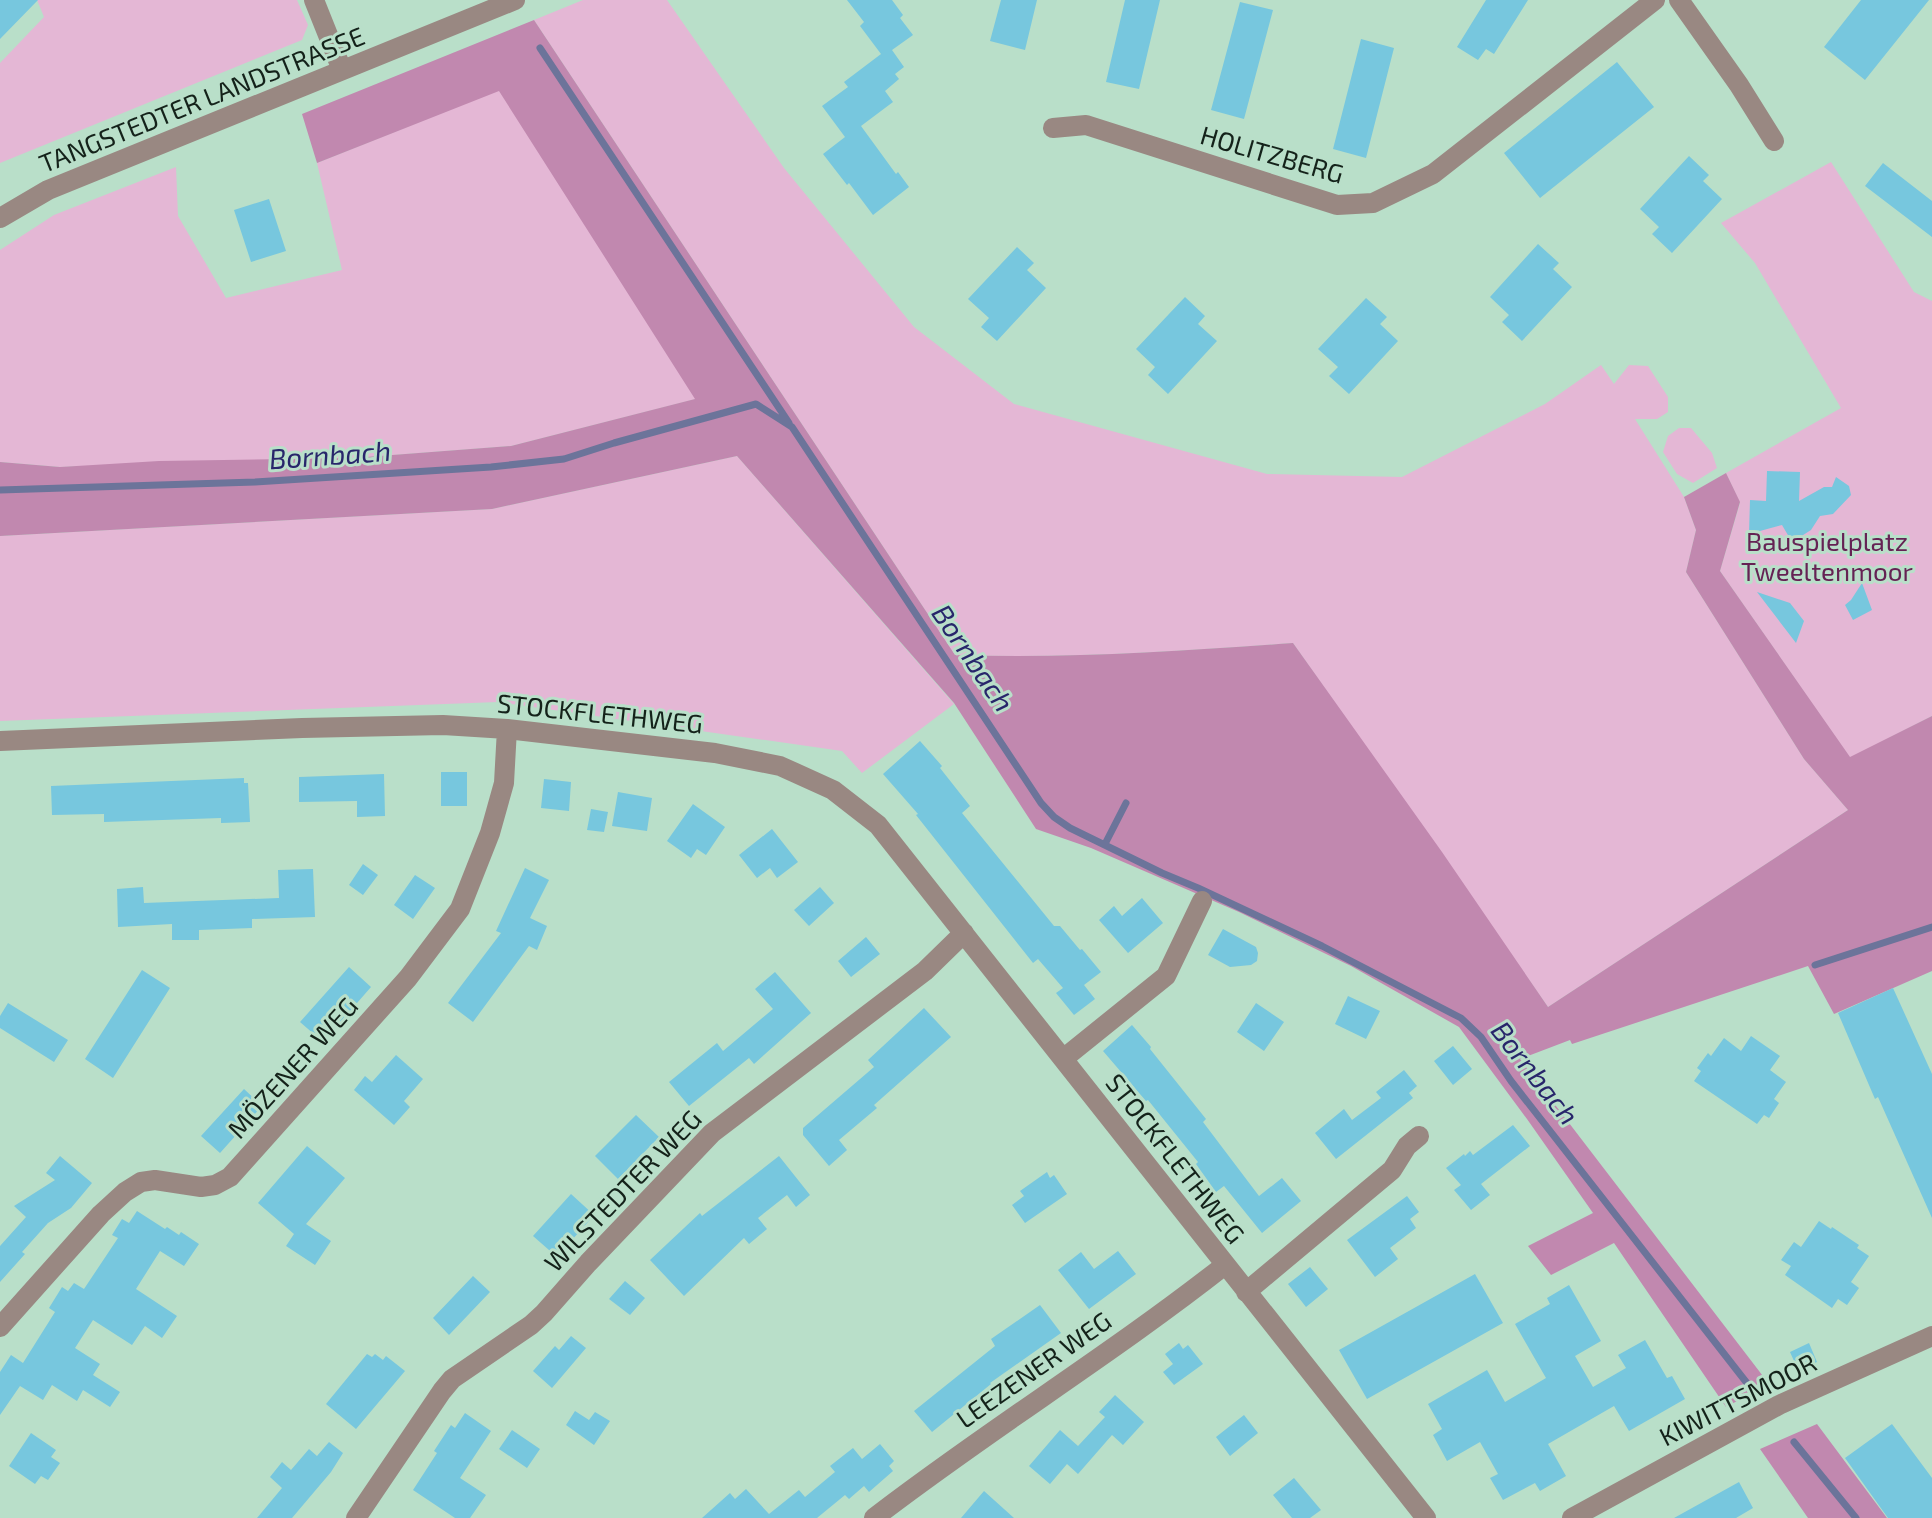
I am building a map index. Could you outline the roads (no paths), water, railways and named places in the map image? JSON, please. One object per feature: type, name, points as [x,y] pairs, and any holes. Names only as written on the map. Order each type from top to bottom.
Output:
[{"type":"street","points":[[314,0],[342,70]]},
{"type":"street","name":"TANGSTEDTER LANDSTRASSE","points":[[0,218],[48,190],[515,0]]},
{"type":"street","name":"HOLITZBERG","points":[[1053,128],[1086,125],[1337,205],[1373,203],[1433,174],[1655,0]]},
{"type":"street","points":[[1679,0],[1774,141]]},
{"type":"street","name":"STOCKFLETHWEG","points":[[0,741],[443,725],[507,729],[715,753],[780,766],[833,790],[878,825],[1426,1518]]},
{"type":"street","name":"MÖZENER WEG","points":[[0,1327],[101,1214],[125,1192],[141,1182],[155,1180],[201,1187],[215,1185],[230,1177],[408,978],[460,909],[490,833],[504,783],[507,729]]},
{"type":"street","points":[[1063,1059],[1166,976],[1202,901]]},
{"type":"street","name":"WILSTEDTER WEG","points":[[356,1518],[452,1379],[544,1313],[712,1133],[925,971],[964,933]]},
{"type":"street","points":[[1246,1292],[1392,1170],[1407,1146],[1419,1136]]},
{"type":"street","name":"LEEZENER WEG","points":[[874,1518],[1225,1265]]},
{"type":"street","name":"KIWITTSMOOR","points":[[1572,1518],[1779,1405],[1932,1336]]},
{"type":"waterway","points":[[540,48],[789,423]]},
{"type":"waterway","name":"Bornbach","points":[[0,490],[255,482],[491,467],[564,459],[756,404],[792,427],[1041,803],[1054,817],[1070,828],[1162,873],[1322,946],[1461,1018],[1481,1037],[1511,1081],[1750,1387]]},
{"type":"waterway","points":[[1105,844],[1126,803]]},
{"type":"waterway","points":[[1815,965],[1932,927]]},
{"type":"waterway","name":"Bornbach","points":[[1794,1442],[1856,1518]]},
{"type":"park label","name":"Bauspielplatz Tweeltenmoor","points":[[1827,557]]}]
